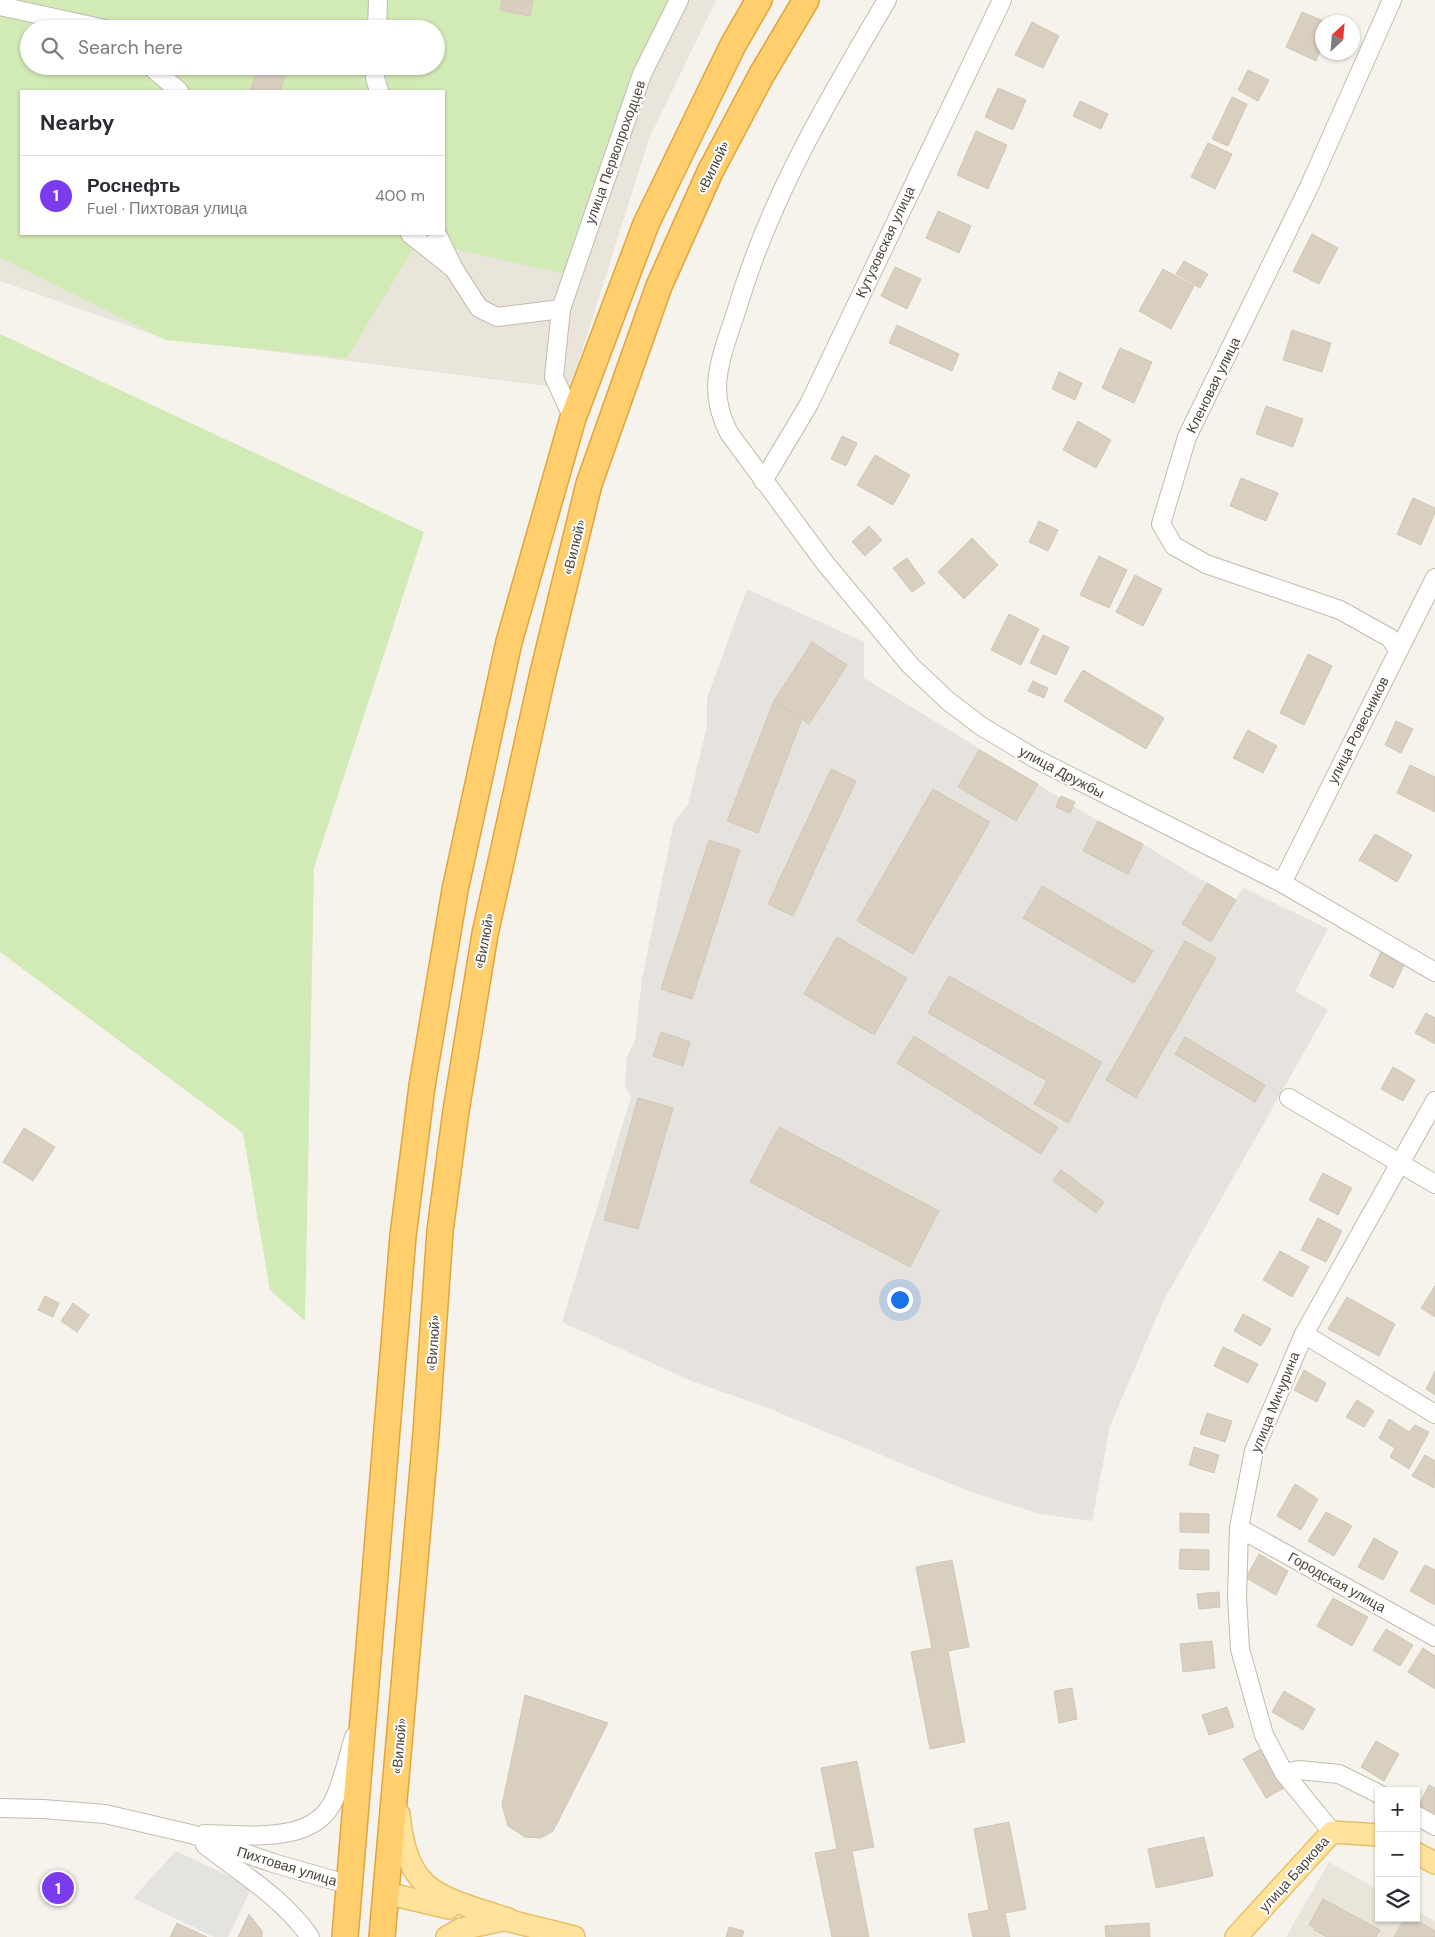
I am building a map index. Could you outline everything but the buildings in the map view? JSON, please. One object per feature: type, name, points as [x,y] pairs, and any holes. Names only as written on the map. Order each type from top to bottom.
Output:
[{"type":"highway","points":[[345,1937],[403,1236],[422,1086],[455,890],[509,642],[573,418],[646,224],[733,45],[759,0]]},
{"type":"highway","name":"«Вилюй»","points":[[382,1937],[426,1434],[440,1231],[456,1111],[484,934],[542,678],[589,484],[659,286],[710,172],[762,74],[806,0]]},
{"type":"highway","name":"Пихтовая улица","points":[[350,1885],[386,1893]]},
{"type":"main road","points":[[396,1779],[401,1837],[411,1867],[431,1890],[446,1898],[508,1919]]},
{"type":"main road","name":"улица Баркова","points":[[1241,1935],[1332,1832],[1375,1835]]},
{"type":"main road","points":[[1420,1855],[1435,1863]]},
{"type":"main road","name":"Пихтовая улица","points":[[386,1893],[468,1913],[508,1919],[574,1937]]},
{"type":"main road","points":[[447,1937],[461,1929],[508,1919]]},
{"type":"street","points":[[377,20],[378,0]]},
{"type":"street","name":"улица Первопроходцев","points":[[573,418],[554,377],[560,309],[642,74],[679,0]]},
{"type":"street","name":"улица Дружбы","points":[[887,0],[804,143],[780,192],[756,250],[720,366],[717,385],[720,415],[729,433],[825,563],[910,665],[948,701],[981,726],[1036,759],[1282,883],[1435,972]]},
{"type":"street","name":"Кутузовская улица","points":[[763,481],[809,404],[1002,0]]},
{"type":"street","name":"Кленовая улица","points":[[1392,0],[1309,187],[1187,438],[1161,524],[1174,546],[1206,564],[1340,610],[1390,638],[1398,650]]},
{"type":"street","points":[[0,6],[64,20]]},
{"type":"street","points":[[160,75],[178,90]]},
{"type":"street","points":[[375,75],[379,90]]},
{"type":"street","points":[[411,235],[454,270]]},
{"type":"street","points":[[437,235],[454,270],[479,308],[497,317],[560,309]]},
{"type":"street","name":"улица Ровесников","points":[[1282,883],[1435,578]]},
{"type":"street","points":[[1289,1098],[1435,1184]]},
{"type":"street","name":"улица Мичурина","points":[[1332,1832],[1284,1772],[1264,1735],[1240,1649],[1236,1597],[1239,1528],[1254,1451],[1304,1334],[1435,1101]]},
{"type":"street","points":[[1304,1334],[1435,1414]]},
{"type":"street","name":"Городская улица","points":[[1239,1528],[1435,1637]]},
{"type":"street","points":[[191,1834],[289,1833],[304,1828],[325,1815],[334,1800],[363,1708]]},
{"type":"street","points":[[1284,1772],[1299,1770],[1340,1774],[1375,1792]]},
{"type":"street","name":"Пихтовая улица","points":[[0,1808],[105,1814],[191,1834],[272,1864],[350,1885]]},
{"type":"street","points":[[1420,1817],[1435,1826]]},
{"type":"street","points":[[191,1834],[278,1899],[297,1918],[310,1937]]},
{"type":"shaded area","points":[[0,0],[716,0],[649,139],[570,389],[160,337],[0,281]]},
{"type":"shaded area","points":[[747,589],[864,642],[864,678],[1098,821],[1143,844],[1235,900],[1244,888],[1328,929],[1295,991],[1328,1010],[1164,1300],[1110,1426],[1092,1521],[1040,1514],[968,1491],[768,1408],[689,1380],[562,1322],[631,1097],[625,1086],[627,1057],[635,1041],[642,979],[674,822],[688,805],[707,726],[707,698]]},
{"type":"shaded area","points":[[176,1851],[252,1887],[228,1937],[214,1937],[133,1898]]},
{"type":"shaded area","points":[[1329,1862],[1375,1888],[1375,1922],[1420,1922],[1420,1913],[1435,1921],[1435,1937],[1286,1937]]},
{"type":"green space","points":[[0,0],[671,0],[574,276],[418,241],[347,358],[165,340],[0,257]]},
{"type":"green space","points":[[0,334],[424,532],[314,868],[305,1321],[270,1290],[243,1133],[0,952]]},
{"type":"place","name":"Роснефть","points":[[58,1888]]}]
